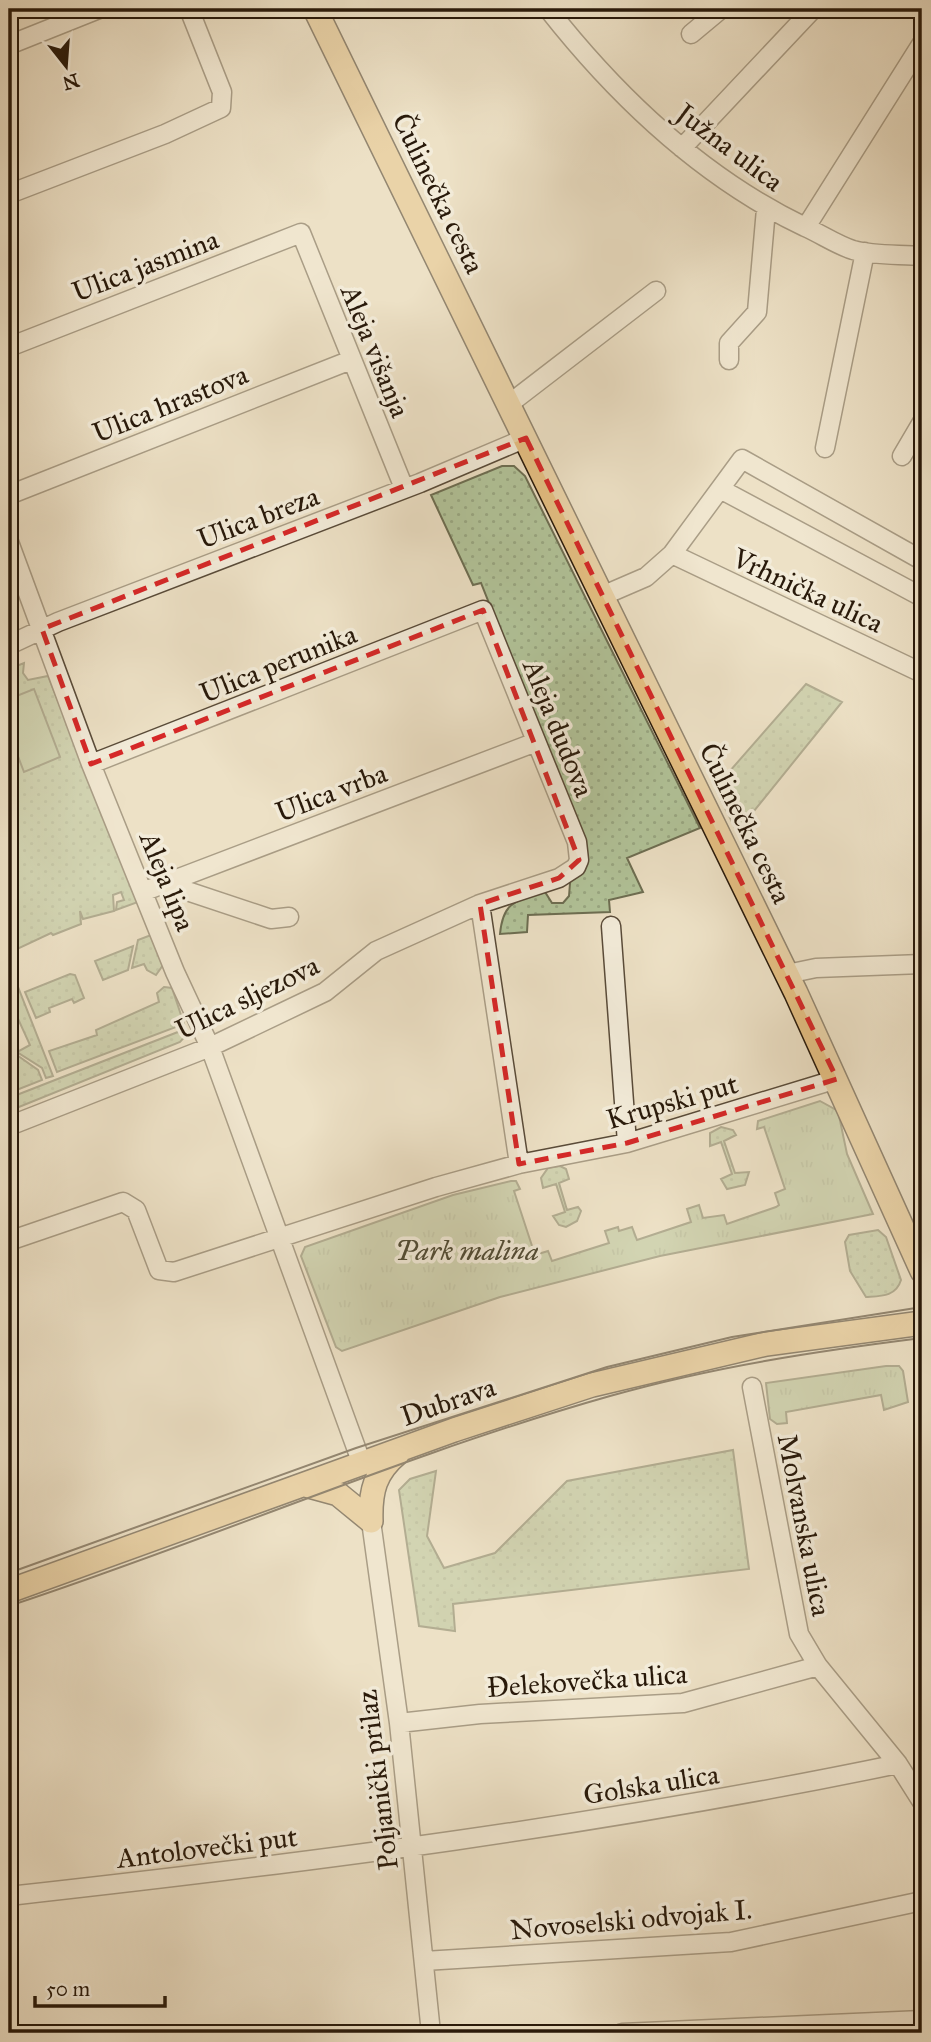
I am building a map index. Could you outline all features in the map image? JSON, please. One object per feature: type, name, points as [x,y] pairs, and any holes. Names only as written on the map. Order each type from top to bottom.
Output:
[{"type":"main road","name":"Čulinečka cesta","points":[[315,9],[787,974],[922,1271]]},
{"type":"main road","name":"Dubrava","points":[[9,1591],[404,1448],[592,1385],[679,1362],[766,1344],[922,1323]]},
{"type":"main road","points":[[371,1521],[370,1498],[374,1482],[387,1463],[404,1448]]},
{"type":"main road","points":[[304,1485],[338,1494],[371,1521]]},
{"type":"street","points":[[9,45],[99,9]]},
{"type":"street","points":[[9,194],[220,108],[223,99],[189,9]]},
{"type":"street","name":"Južna ulica","points":[[548,9],[580,50],[622,93],[682,148],[766,209],[853,250],[922,256]]},
{"type":"street","points":[[691,34],[721,9]]},
{"type":"street","points":[[682,148],[813,9]]},
{"type":"street","points":[[806,227],[922,43]]},
{"type":"street","points":[[729,360],[729,343],[757,312],[766,209]]},
{"type":"street","name":"Ulica jasmina","points":[[9,347],[301,233]]},
{"type":"street","name":"Aleja višanja","points":[[301,233],[404,488]]},
{"type":"street","points":[[825,448],[865,252]]},
{"type":"street","points":[[509,404],[656,291]]},
{"type":"street","name":"Ulica hrastova","points":[[9,495],[351,360]]},
{"type":"street","points":[[902,456],[922,422]]},
{"type":"street","name":"Ulica breza","points":[[9,645],[42,629],[526,438]]},
{"type":"street","points":[[601,596],[646,577],[672,554],[742,460],[919,558]]},
{"type":"street","points":[[722,490],[922,597]]},
{"type":"street","name":"Aleja lipa","points":[[9,542],[92,764],[145,891],[175,972],[210,1047],[362,1464]]},
{"type":"street","name":"Vrhnička ulica","points":[[672,554],[922,673]]},
{"type":"street","name":"Aleja dudova","points":[[483,610],[577,842],[579,860],[576,866]]},
{"type":"street","name":"Ulica perunika","points":[[92,764],[483,610]]},
{"type":"street","name":"Ulica vrba","points":[[145,891],[536,742]]},
{"type":"street","name":"Ulica sljezova","points":[[9,1126],[210,1047],[325,992],[376,951],[480,904],[559,878],[576,866]]},
{"type":"street","points":[[166,884],[271,919],[289,917]]},
{"type":"street","points":[[480,904],[519,1164]]},
{"type":"street","points":[[611,926],[627,1143]]},
{"type":"street","points":[[787,974],[816,968],[922,964]]},
{"type":"street","name":"Krupski put","points":[[278,1239],[436,1187],[519,1164],[627,1143],[837,1079]]},
{"type":"street","points":[[9,1241],[123,1202],[136,1210],[159,1270],[174,1272],[278,1239]]},
{"type":"street","name":"Molvanska ulica","points":[[752,1387],[799,1634],[818,1666],[898,1764],[922,1802]]},
{"type":"street","name":"Poljanički prilaz","points":[[371,1521],[399,1723],[431,2033]]},
{"type":"street","name":"Đelekovečka ulica","points":[[399,1723],[480,1714],[683,1703],[818,1666]]},
{"type":"street","name":"Golska ulica","points":[[412,1846],[658,1811],[898,1764]]},
{"type":"street","name":"Antolovečki put","points":[[9,1896],[167,1879],[412,1846]]},
{"type":"street","name":"Novoselski odvojak I.","points":[[424,1961],[731,1942],[922,1901]]},
{"type":"street","points":[[622,2033],[922,2020]]},
{"type":"highlighted area","points":[[526,438],[837,1079],[627,1143],[519,1164],[480,904],[559,878],[579,860],[483,610],[91,764],[42,629]]},
{"type":"green space","points":[[502,466],[514,466],[525,476],[700,828],[627,858],[643,892],[609,900],[610,912],[528,915],[527,932],[500,934],[504,915],[513,904],[545,892],[552,903],[563,903],[569,896],[575,820],[481,583],[473,585],[431,495]]},
{"type":"green space","points":[[24,663],[23,673],[28,680],[48,676],[138,902],[116,910],[117,902],[124,900],[121,892],[113,895],[114,911],[83,919],[80,911],[81,924],[53,935],[51,933],[13,951],[9,942],[9,760],[13,758],[9,746],[9,669]]},
{"type":"green space","points":[[806,684],[842,702],[737,832],[715,788]]},
{"type":"green space","points":[[34,689],[60,757],[24,772],[9,733],[9,699]]},
{"type":"green space","points":[[151,935],[163,965],[156,975],[147,970],[144,964],[132,968],[138,940]]},
{"type":"green space","points":[[133,946],[128,970],[103,980],[95,961]]},
{"type":"green space","points":[[9,964],[53,1076],[46,1078],[42,1068],[17,1052],[30,1045],[9,999]]},
{"type":"green space","points":[[70,974],[75,975],[84,998],[74,1003],[72,999],[49,1008],[50,1012],[36,1018],[25,992]]},
{"type":"green space","points":[[164,987],[172,988],[184,1024],[57,1072],[49,1051],[97,1035],[96,1030],[159,1002],[157,993]]},
{"type":"green space","points":[[183,1030],[187,1034],[180,1042],[9,1111],[9,1098]]},
{"type":"green space","points":[[14,1053],[38,1070],[42,1080],[9,1093],[9,1055]]},
{"type":"green space","name":"Park malina","points":[[820,1101],[838,1111],[847,1154],[873,1214],[660,1256],[500,1297],[342,1351],[336,1347],[301,1256],[305,1247],[453,1195],[511,1181],[516,1181],[520,1189],[514,1191],[535,1255],[548,1251],[552,1261],[609,1243],[605,1231],[618,1227],[619,1231],[632,1227],[637,1240],[691,1222],[687,1209],[699,1205],[703,1218],[724,1215],[727,1224],[776,1207],[779,1205],[775,1193],[785,1189],[764,1127],[757,1129],[758,1121]]},
{"type":"green space","points":[[721,1127],[733,1130],[736,1135],[724,1141],[735,1173],[749,1172],[745,1185],[727,1189],[721,1179],[732,1174],[721,1142],[710,1146],[710,1133]]},
{"type":"green space","points":[[560,1166],[566,1169],[569,1179],[559,1183],[567,1210],[578,1207],[581,1211],[577,1221],[566,1227],[559,1225],[553,1216],[565,1212],[556,1184],[543,1188],[541,1178],[548,1168]]},
{"type":"green space","points":[[878,1230],[886,1237],[901,1280],[891,1293],[866,1297],[850,1271],[845,1242],[849,1235]]},
{"type":"green space","points":[[899,1366],[903,1371],[908,1402],[884,1410],[881,1395],[786,1412],[787,1423],[777,1424],[770,1419],[766,1383]]},
{"type":"green space","points":[[733,1450],[749,1569],[453,1604],[455,1631],[419,1626],[399,1490],[410,1479],[436,1471],[427,1536],[444,1568],[495,1553],[567,1481]]},
{"type":"tram line","points":[[9,1573],[356,1448],[607,1367],[732,1337],[922,1307]]},
{"type":"tram line","points":[[9,1606],[458,1444],[610,1396],[765,1361],[922,1338]]}]
